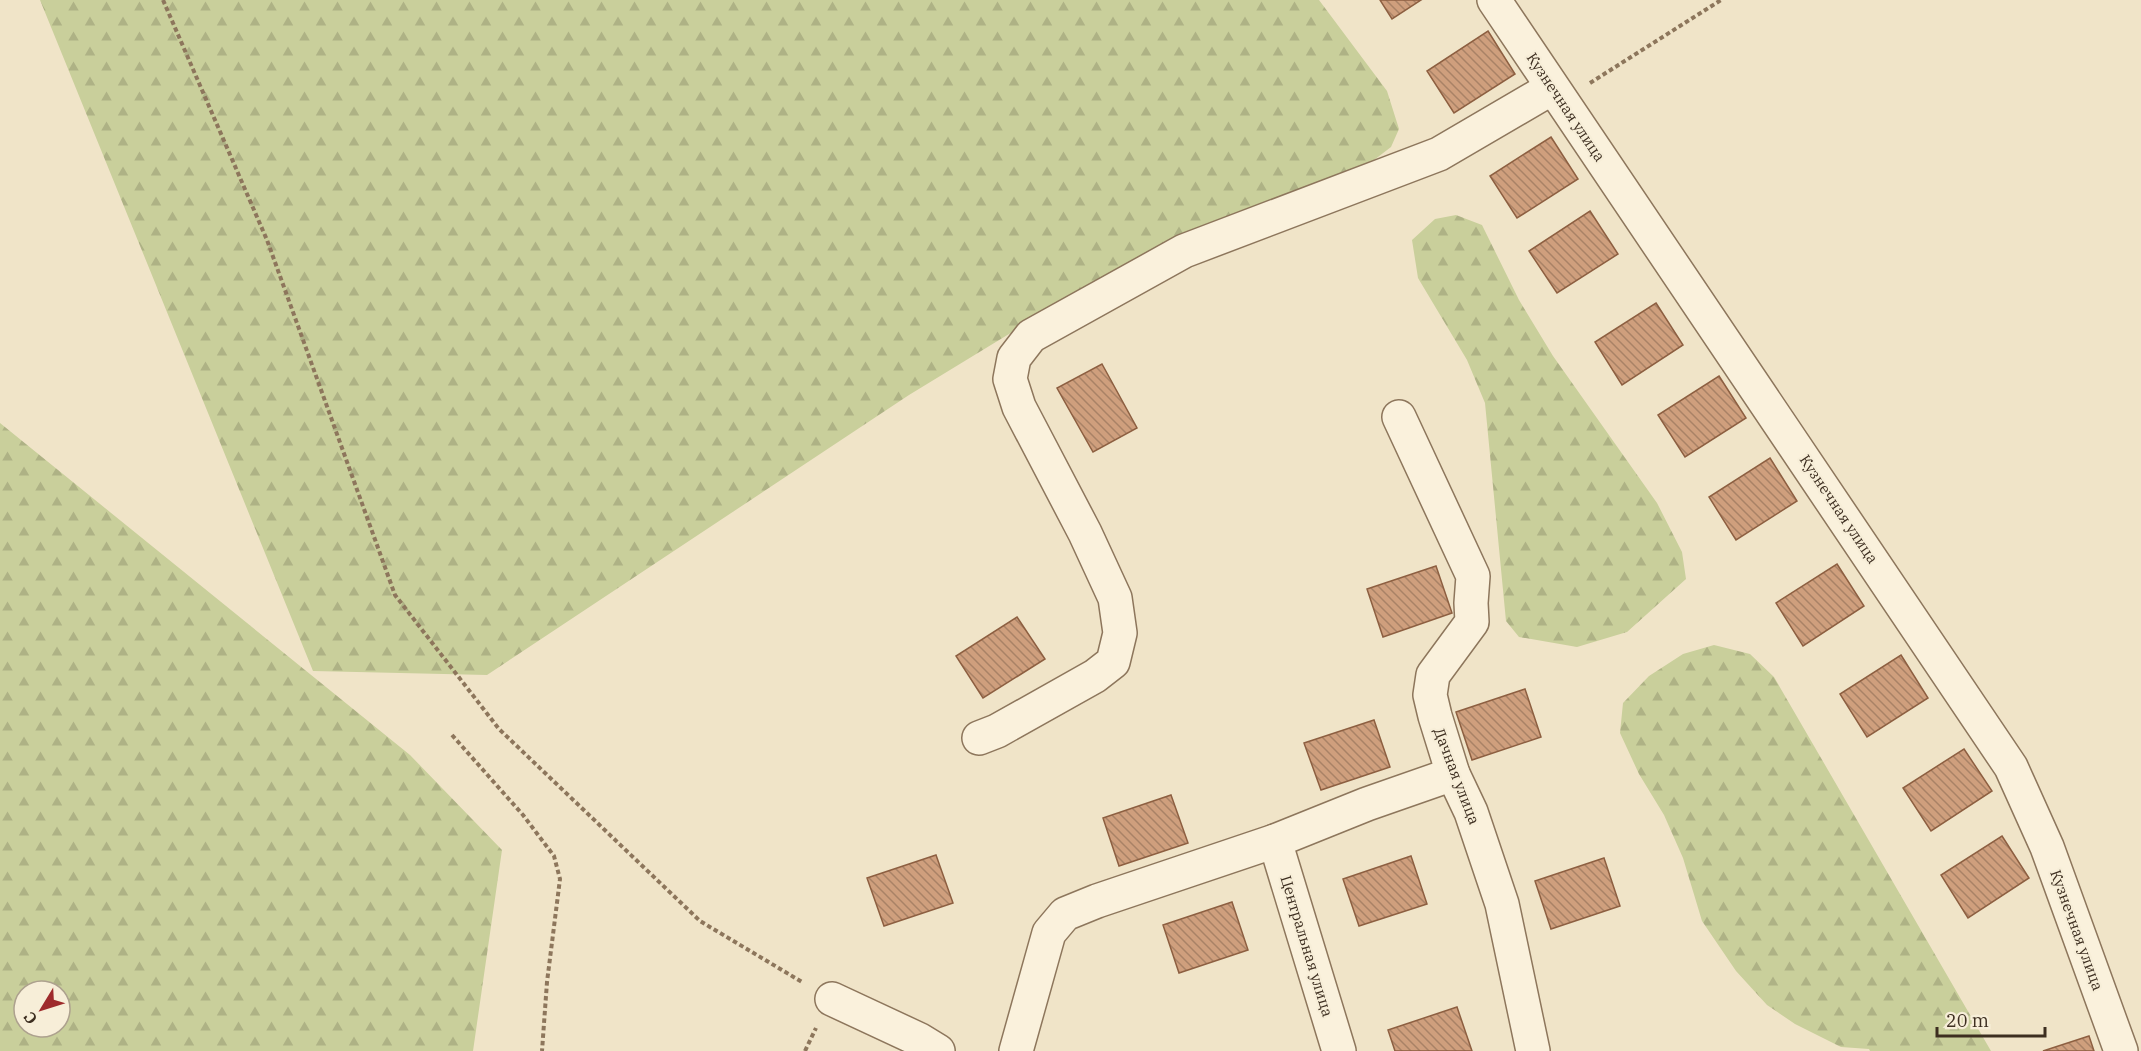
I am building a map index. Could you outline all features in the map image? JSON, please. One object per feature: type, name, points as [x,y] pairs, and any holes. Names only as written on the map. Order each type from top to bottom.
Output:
[{"type":"street","name":"Кузнечная улица","points":[[1494,0],[2011,767],[2047,847],[2121,1051]]},
{"type":"street","points":[[979,738],[997,731],[1095,676],[1113,662],[1120,633],[1115,598],[1085,533],[1019,407],[1010,379],[1014,358],[1031,336],[1184,251],[1439,154],[1557,95]]},
{"type":"street","name":"Дачная улица","points":[[1399,417],[1473,576],[1472,622],[1433,675],[1430,695],[1454,774],[1471,812],[1502,904],[1533,1051]]},
{"type":"street","points":[[1016,1051],[1049,933],[1065,914],[1275,841],[1366,804],[1454,774]]},
{"type":"street","name":"Центральная улица","points":[[1275,841],[1339,1051]]},
{"type":"street","points":[[832,999],[920,1040],[938,1051]]},
{"type":"path","points":[[163,0],[267,240],[395,595],[499,729],[700,921],[832,999]]},
{"type":"path","points":[[1557,95],[1721,0]]},
{"type":"path","points":[[452,735],[523,815],[554,856],[560,879],[547,982],[542,1051]]},
{"type":"green space","points":[[40,0],[1319,0],[1387,91],[1399,129],[1391,147],[1361,170],[1114,270],[909,395],[487,675],[313,671]]},
{"type":"green space","points":[[1456,215],[1482,225],[1519,300],[1553,356],[1657,503],[1682,552],[1686,579],[1627,632],[1577,647],[1519,637],[1506,621],[1485,403],[1467,360],[1418,278],[1412,240],[1435,219]]},
{"type":"green space","points":[[0,423],[410,755],[502,850],[473,1051],[0,1051]]},
{"type":"green space","points":[[1714,645],[1750,654],[1774,677],[1991,1051],[1870,1051],[1869,1049],[1841,1047],[1795,1024],[1767,1005],[1736,971],[1702,921],[1683,858],[1664,815],[1639,774],[1620,733],[1623,703],[1649,676],[1683,654]]},
{"type":"building","points":[[1380,0],[1421,0],[1392,19]]},
{"type":"building","points":[[1488,31],[1515,74],[1454,113],[1427,71]]},
{"type":"building","points":[[1551,137],[1578,179],[1517,218],[1490,176]]},
{"type":"building","points":[[1590,211],[1618,254],[1557,293],[1529,251]]},
{"type":"building","points":[[1656,303],[1683,345],[1622,385],[1595,342]]},
{"type":"building","points":[[1102,364],[1137,428],[1093,452],[1057,388]]},
{"type":"building","points":[[1719,376],[1746,418],[1685,457],[1658,415]]},
{"type":"building","points":[[1770,458],[1797,501],[1736,540],[1709,497]]},
{"type":"building","points":[[1837,564],[1864,606],[1803,646],[1776,603]]},
{"type":"building","points":[[1436,566],[1452,613],[1383,637],[1367,589]]},
{"type":"building","points":[[1017,617],[1045,659],[983,698],[956,656]]},
{"type":"building","points":[[1901,655],[1928,698],[1867,737],[1840,694]]},
{"type":"building","points":[[1525,689],[1541,737],[1472,760],[1456,712]]},
{"type":"building","points":[[1374,720],[1390,767],[1321,790],[1304,743]]},
{"type":"building","points":[[1964,749],[1992,791],[1931,831],[1903,788]]},
{"type":"building","points":[[1171,795],[1188,843],[1119,866],[1103,818]]},
{"type":"building","points":[[2002,836],[2029,878],[1968,918],[1941,875]]},
{"type":"building","points":[[936,855],[953,903],[884,926],[867,878]]},
{"type":"building","points":[[1411,856],[1427,904],[1359,926],[1343,879]]},
{"type":"building","points":[[1604,858],[1620,906],[1551,929],[1535,881]]},
{"type":"building","points":[[1232,902],[1248,950],[1179,973],[1163,925]]},
{"type":"building","points":[[1457,1007],[1472,1051],[1395,1051],[1388,1030]]},
{"type":"building","points":[[2089,1036],[2094,1051],[2043,1051]]}]
